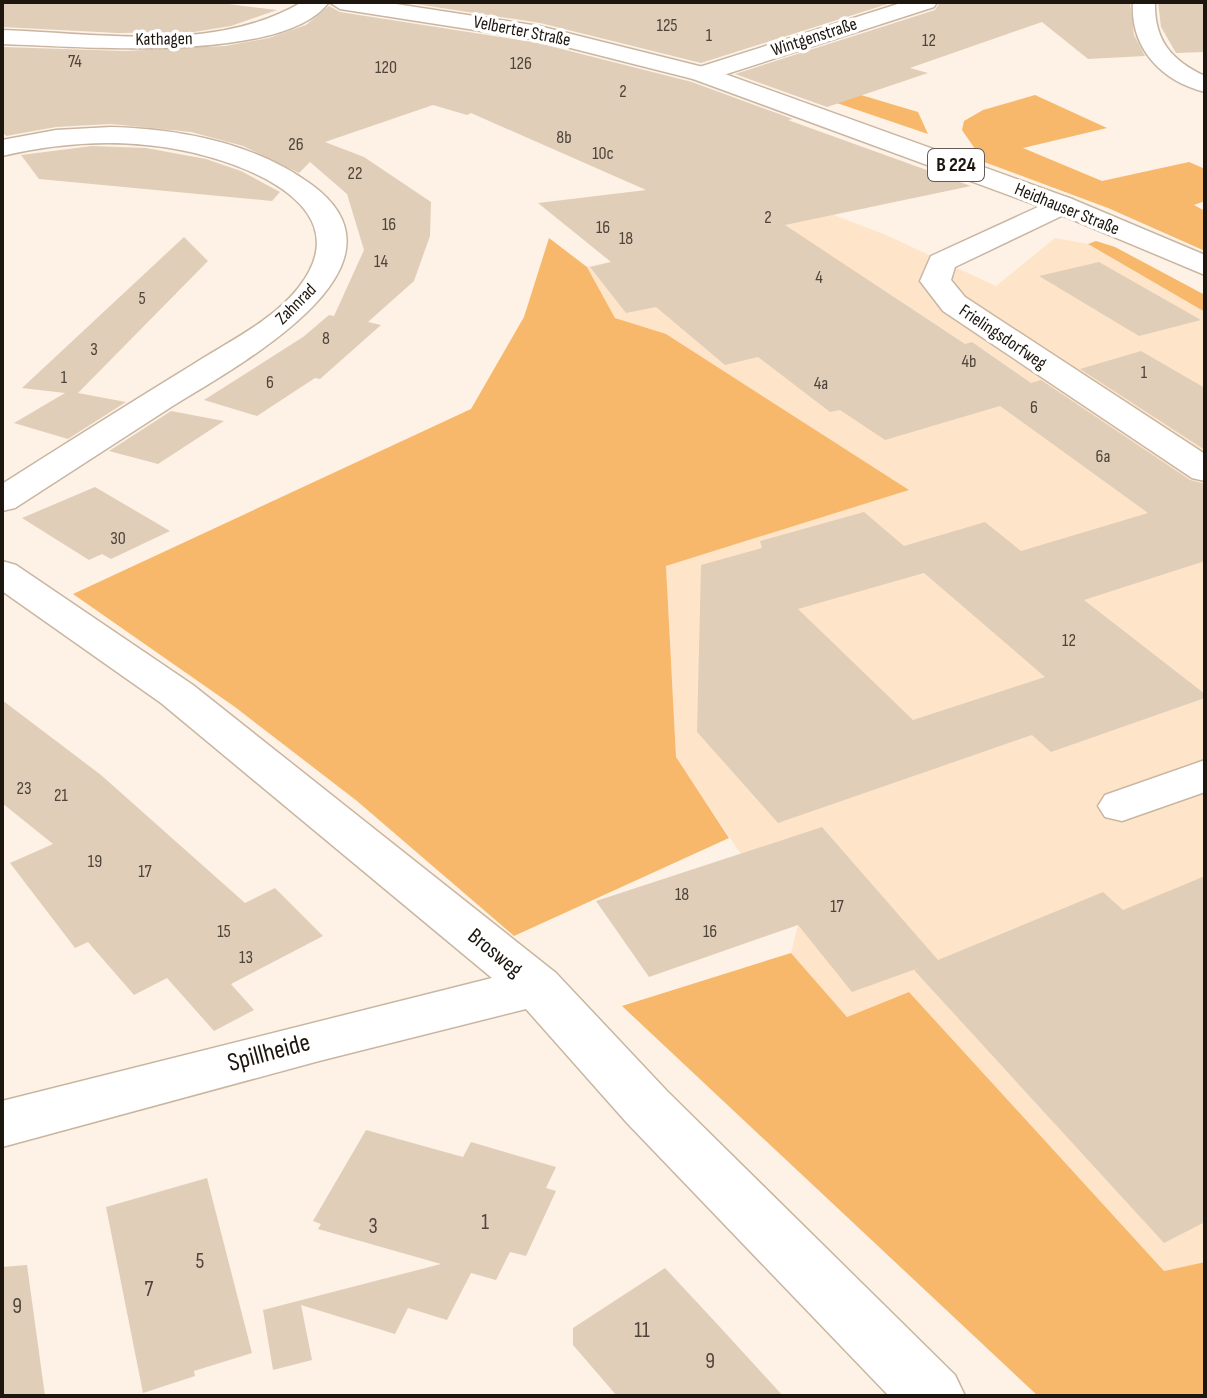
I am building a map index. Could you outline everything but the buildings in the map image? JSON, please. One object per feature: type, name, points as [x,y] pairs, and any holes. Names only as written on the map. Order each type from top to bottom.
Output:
[{"type":"street","name":"Kathagen","points":[[2,37],[178,41],[285,21],[318,2]]},
{"type":"street","name":"Velberter Straße","points":[[340,2],[539,33],[702,74]]},
{"type":"street","name":"Wintgenstraße","points":[[702,74],[926,2]]},
{"type":"street","points":[[1144,2],[1143,31],[1152,49],[1169,65],[1205,85]]},
{"type":"street","name":"Heidhauser Straße","points":[[702,74],[1062,205],[1205,266]]},
{"type":"street","name":"Zahnrad","points":[[2,148],[42,140],[106,134],[151,137],[235,155],[287,177],[302,189],[331,225],[332,243],[318,284],[301,303],[266,332],[2,500]]},
{"type":"street","name":"Frielingsdorfweg","points":[[1062,205],[942,262],[935,281],[954,304],[1205,470]]},
{"type":"street","name":"Brosweg","points":[[2,573],[177,694],[537,987],[647,1107],[932,1396]]},
{"type":"street","points":[[1122,806],[1205,775]]},
{"type":"street","name":"Spillheide","points":[[2,1124],[319,1040],[537,987]]},
{"type":"shaded area","points":[[814,81],[918,112],[928,134],[778,83]]},
{"type":"shaded area","points":[[1035,95],[1107,128],[1023,148],[1102,181],[1189,162],[1205,169],[1205,201],[1194,205],[1205,211],[1205,251],[1108,208],[984,162],[962,130],[964,121],[983,110]]},
{"type":"shaded area","points":[[826,212],[886,235],[996,286],[1055,238],[1088,244],[1205,312],[1205,1262],[1164,1271],[909,992],[847,1017],[791,953],[798,925],[741,854],[676,758],[666,566],[908,490],[666,335],[615,318],[587,267]]},
{"type":"shaded area","points":[[549,238],[587,267],[615,318],[666,334],[909,490],[666,566],[676,757],[729,838],[514,936],[357,801],[235,707],[73,594],[471,409],[524,317]]},
{"type":"shaded area","points":[[1096,241],[1115,247],[1205,295],[1205,312],[1088,244]]},
{"type":"shaded area","points":[[791,953],[847,1017],[909,992],[1164,1271],[1205,1262],[1205,1396],[1038,1396],[622,1006]]}]
